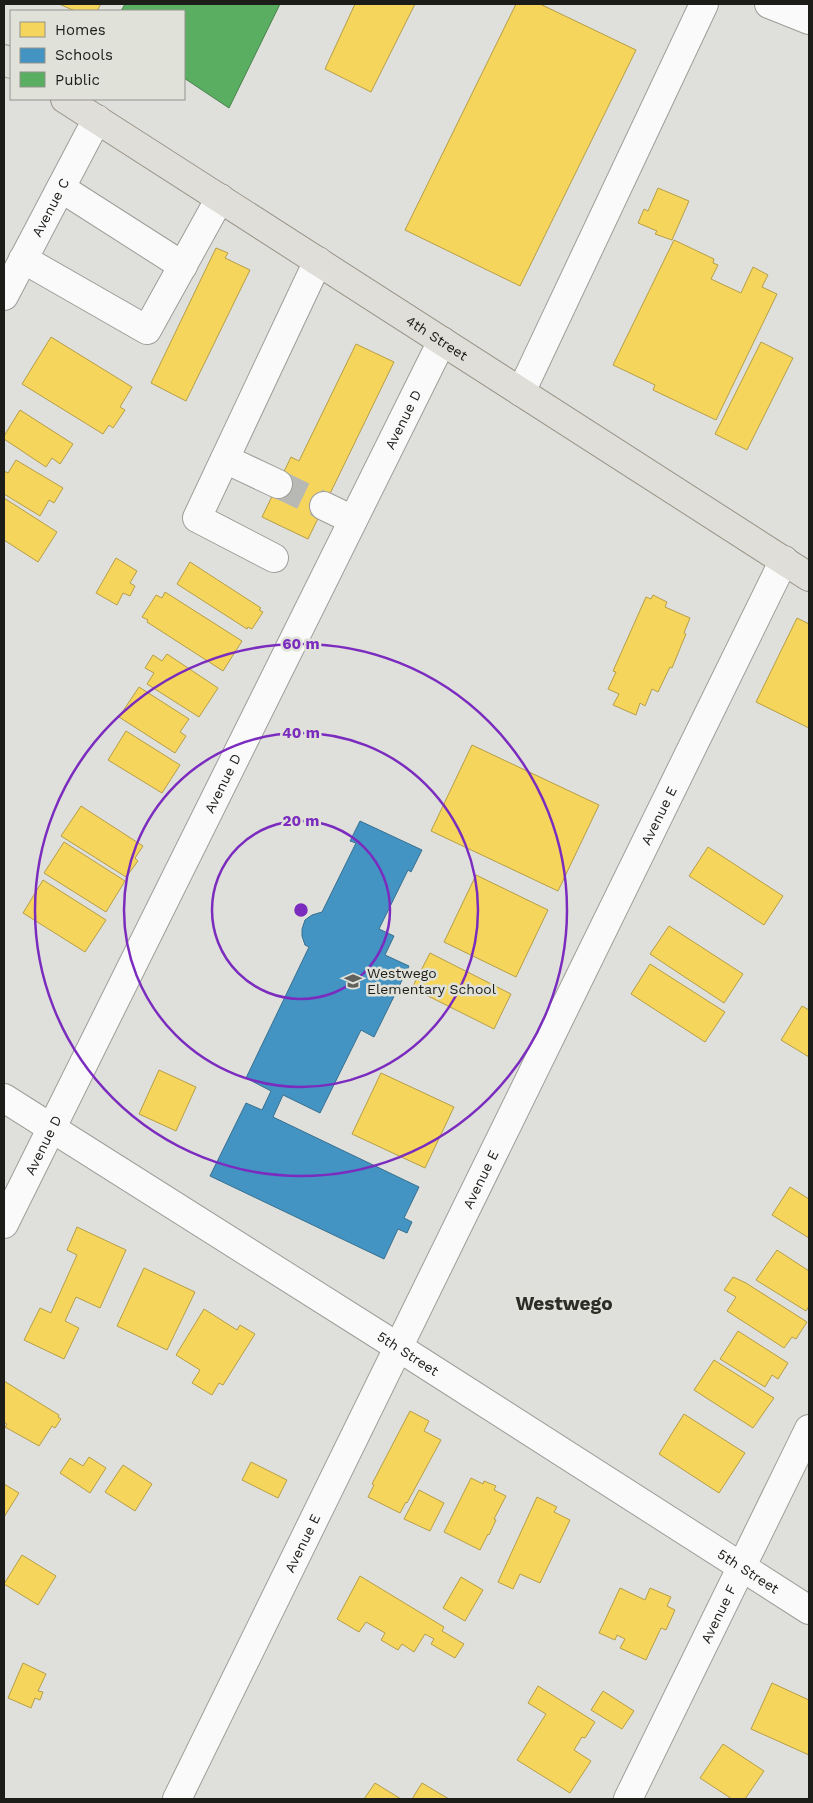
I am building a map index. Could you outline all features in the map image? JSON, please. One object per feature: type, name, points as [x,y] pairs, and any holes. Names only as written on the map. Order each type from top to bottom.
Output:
[{"type":"main road","name":"4th Street","points":[[67,100],[809,577]]},
{"type":"street","points":[[521,392],[704,4]]},
{"type":"street","points":[[769,4],[809,20]]},
{"type":"street","name":"Avenue C","points":[[4,296],[97,119]]},
{"type":"street","points":[[60,188],[184,266]]},
{"type":"street","points":[[23,259],[147,330],[220,198]]},
{"type":"street","points":[[274,558],[197,518],[318,261]]},
{"type":"street","name":"Avenue D","points":[[4,1224],[442,341]]},
{"type":"street","points":[[224,459],[278,484]]},
{"type":"street","points":[[324,506],[353,520]]},
{"type":"street","name":"Avenue E","points":[[177,1799],[784,560]]},
{"type":"street","name":"5th Street","points":[[4,1098],[809,1610]]},
{"type":"street","name":"Avenue F","points":[[628,1799],[809,1429]]},
{"type":"building: Homes","points":[[59,4],[101,4],[98,10],[73,10]]},
{"type":"building: Homes","points":[[355,4],[415,4],[371,92],[325,69]]},
{"type":"building: Homes","points":[[516,4],[540,4],[636,50],[520,286],[405,230]]},
{"type":"building: Homes","points":[[658,188],[689,201],[672,240],[655,234],[657,231],[638,223],[644,209],[648,211]]},
{"type":"building: Homes","points":[[674,240],[714,259],[713,263],[718,265],[711,279],[741,293],[753,267],[768,275],[762,287],[777,294],[716,420],[653,390],[655,385],[613,365]]},
{"type":"building: Homes","points":[[216,248],[228,253],[225,258],[250,270],[186,401],[151,383]]},
{"type":"building: Homes","points":[[51,337],[132,387],[120,407],[125,410],[113,428],[109,425],[103,434],[22,384]]},
{"type":"building: Homes","points":[[761,342],[793,358],[747,450],[715,434]]},
{"type":"building: Homes","points":[[356,344],[394,362],[308,539],[262,517],[291,457],[299,461]]},
{"type":"building: Homes","points":[[20,410],[73,444],[60,464],[52,458],[46,467],[4,439]]},
{"type":"building: Homes","points":[[16,460],[63,488],[54,503],[49,500],[40,516],[4,494],[4,471],[8,473]]},
{"type":"building: Homes","points":[[4,498],[57,532],[38,562],[4,540]]},
{"type":"building: Homes","points":[[116,558],[137,571],[130,583],[135,586],[130,596],[123,593],[117,605],[96,593]]},
{"type":"building: Homes","points":[[190,562],[261,608],[259,610],[263,612],[252,629],[248,627],[247,629],[177,584]]},
{"type":"building: Homes","points":[[165,592],[242,641],[223,671],[142,617],[156,595],[162,598]]},
{"type":"building: Homes","points":[[653,595],[667,602],[665,607],[690,618],[684,633],[686,634],[672,668],[670,667],[658,692],[652,689],[645,706],[640,703],[636,715],[613,705],[619,694],[608,689],[616,672],[613,671],[646,597],[651,599]]},
{"type":"building: Homes","points":[[797,618],[809,624],[809,728],[756,702]]},
{"type":"building: Homes","points":[[167,654],[218,688],[199,717],[147,684],[154,673],[145,668],[153,655],[162,661]]},
{"type":"building: Homes","points":[[139,687],[189,719],[180,732],[186,736],[175,753],[119,717]]},
{"type":"building: Homes","points":[[126,731],[180,765],[162,793],[108,760]]},
{"type":"building: Homes","points":[[472,745],[599,805],[558,891],[431,831]]},
{"type":"building: Homes","points":[[81,806],[143,846],[135,858],[138,861],[126,877],[61,836]]},
{"type":"building: Homes","points":[[64,842],[125,881],[106,912],[44,873]]},
{"type":"building: Homes","points":[[708,847],[783,896],[764,925],[689,876]]},
{"type":"building: Homes","points":[[476,875],[548,910],[516,977],[444,942]]},
{"type":"building: Homes","points":[[43,880],[106,920],[85,952],[23,913]]},
{"type":"building: Homes","points":[[669,926],[743,974],[724,1003],[650,954]]},
{"type":"building: Homes","points":[[430,953],[511,994],[494,1029],[412,988]]},
{"type":"building: Homes","points":[[650,964],[725,1012],[705,1042],[631,994]]},
{"type":"building: Homes","points":[[802,1006],[809,1010],[809,1057],[781,1040]]},
{"type":"building: Homes","points":[[159,1070],[196,1087],[176,1131],[139,1114]]},
{"type":"building: Homes","points":[[381,1073],[454,1107],[425,1168],[352,1134]]},
{"type":"building: Homes","points":[[790,1187],[809,1199],[809,1238],[772,1215]]},
{"type":"building: Homes","points":[[77,1227],[126,1250],[100,1308],[76,1297],[65,1321],[79,1328],[64,1359],[24,1340],[40,1308],[51,1313],[77,1255],[67,1250]]},
{"type":"building: Homes","points":[[777,1250],[809,1271],[809,1306],[806,1311],[756,1280]]},
{"type":"building: Homes","points":[[144,1268],[195,1292],[167,1350],[117,1326]]},
{"type":"building: Homes","points":[[733,1277],[746,1283],[807,1322],[796,1339],[792,1337],[784,1348],[727,1311],[736,1297],[724,1290]]},
{"type":"building: Homes","points":[[204,1309],[237,1330],[240,1325],[255,1334],[223,1385],[219,1383],[212,1395],[192,1383],[200,1370],[176,1355]]},
{"type":"building: Homes","points":[[738,1331],[788,1363],[778,1379],[772,1375],[765,1387],[720,1359]]},
{"type":"building: Homes","points":[[714,1360],[774,1398],[753,1428],[694,1390]]},
{"type":"building: Homes","points":[[4,1381],[59,1415],[58,1417],[61,1419],[55,1428],[52,1426],[39,1446],[5,1427],[7,1424],[4,1422]]},
{"type":"building: Homes","points":[[410,1411],[429,1421],[424,1431],[441,1440],[400,1513],[368,1497],[374,1485],[372,1484]]},
{"type":"building: Homes","points":[[684,1414],[745,1453],[719,1493],[659,1454]]},
{"type":"building: Homes","points":[[89,1457],[106,1468],[90,1493],[60,1473],[70,1458],[83,1466]]},
{"type":"building: Homes","points":[[251,1462],[287,1480],[278,1498],[242,1480]]},
{"type":"building: Homes","points":[[123,1465],[152,1484],[135,1511],[105,1492]]},
{"type":"building: Homes","points":[[471,1478],[483,1484],[484,1481],[496,1486],[494,1490],[506,1496],[494,1519],[496,1520],[489,1535],[480,1550],[444,1532]]},
{"type":"building: Homes","points":[[4,1484],[19,1493],[4,1517]]},
{"type":"building: Homes","points":[[419,1490],[444,1503],[430,1531],[404,1519]]},
{"type":"building: Homes","points":[[537,1497],[557,1507],[554,1512],[570,1520],[540,1583],[520,1574],[513,1589],[498,1582]]},
{"type":"building: Homes","points":[[22,1555],[56,1576],[38,1605],[4,1584]]},
{"type":"building: Homes","points":[[360,1576],[444,1627],[442,1631],[464,1644],[455,1658],[431,1644],[434,1639],[425,1634],[414,1652],[402,1644],[398,1650],[381,1640],[385,1633],[366,1622],[359,1632],[337,1619]]},
{"type":"building: Homes","points":[[461,1577],[483,1590],[465,1621],[443,1608]]},
{"type":"building: Homes","points":[[620,1588],[645,1600],[650,1588],[671,1597],[667,1606],[675,1610],[666,1630],[661,1628],[646,1660],[620,1648],[625,1639],[617,1635],[615,1640],[599,1633]]},
{"type":"building: Homes","points":[[23,1663],[46,1674],[38,1691],[43,1692],[40,1700],[35,1698],[31,1708],[8,1698]]},
{"type":"building: Homes","points":[[772,1683],[809,1700],[809,1755],[751,1729]]},
{"type":"building: Homes","points":[[538,1686],[595,1722],[585,1738],[582,1737],[574,1750],[591,1761],[570,1793],[517,1760],[546,1714],[528,1703]]},
{"type":"building: Homes","points":[[603,1691],[634,1711],[622,1729],[591,1710]]},
{"type":"building: Homes","points":[[723,1744],[764,1771],[745,1799],[732,1799],[700,1778]]},
{"type":"building: Homes","points":[[375,1783],[401,1799],[364,1799]]},
{"type":"building: Homes","points":[[422,1783],[449,1799],[412,1799]]},
{"type":"building: Schools","points":[[360,821],[422,850],[411,872],[408,870],[379,929],[394,936],[385,955],[409,966],[374,1037],[361,1030],[320,1113],[283,1095],[273,1117],[419,1187],[404,1218],[412,1222],[407,1233],[398,1229],[384,1259],[210,1176],[246,1103],[262,1110],[271,1091],[246,1078],[309,947],[305,945],[302,936],[305,920],[312,915],[322,912],[356,843],[350,841]]},
{"type":"building: Public","points":[[125,4],[280,4],[229,108],[185,79],[185,10],[122,10]]},
{"type":"tunnel","points":[[278,484],[324,506]]},
{"type":"place","name":"Westwego Elementary School","points":[[353,981]]},
{"type":"district","name":"Westwego","points":[[564,1303]]}]
